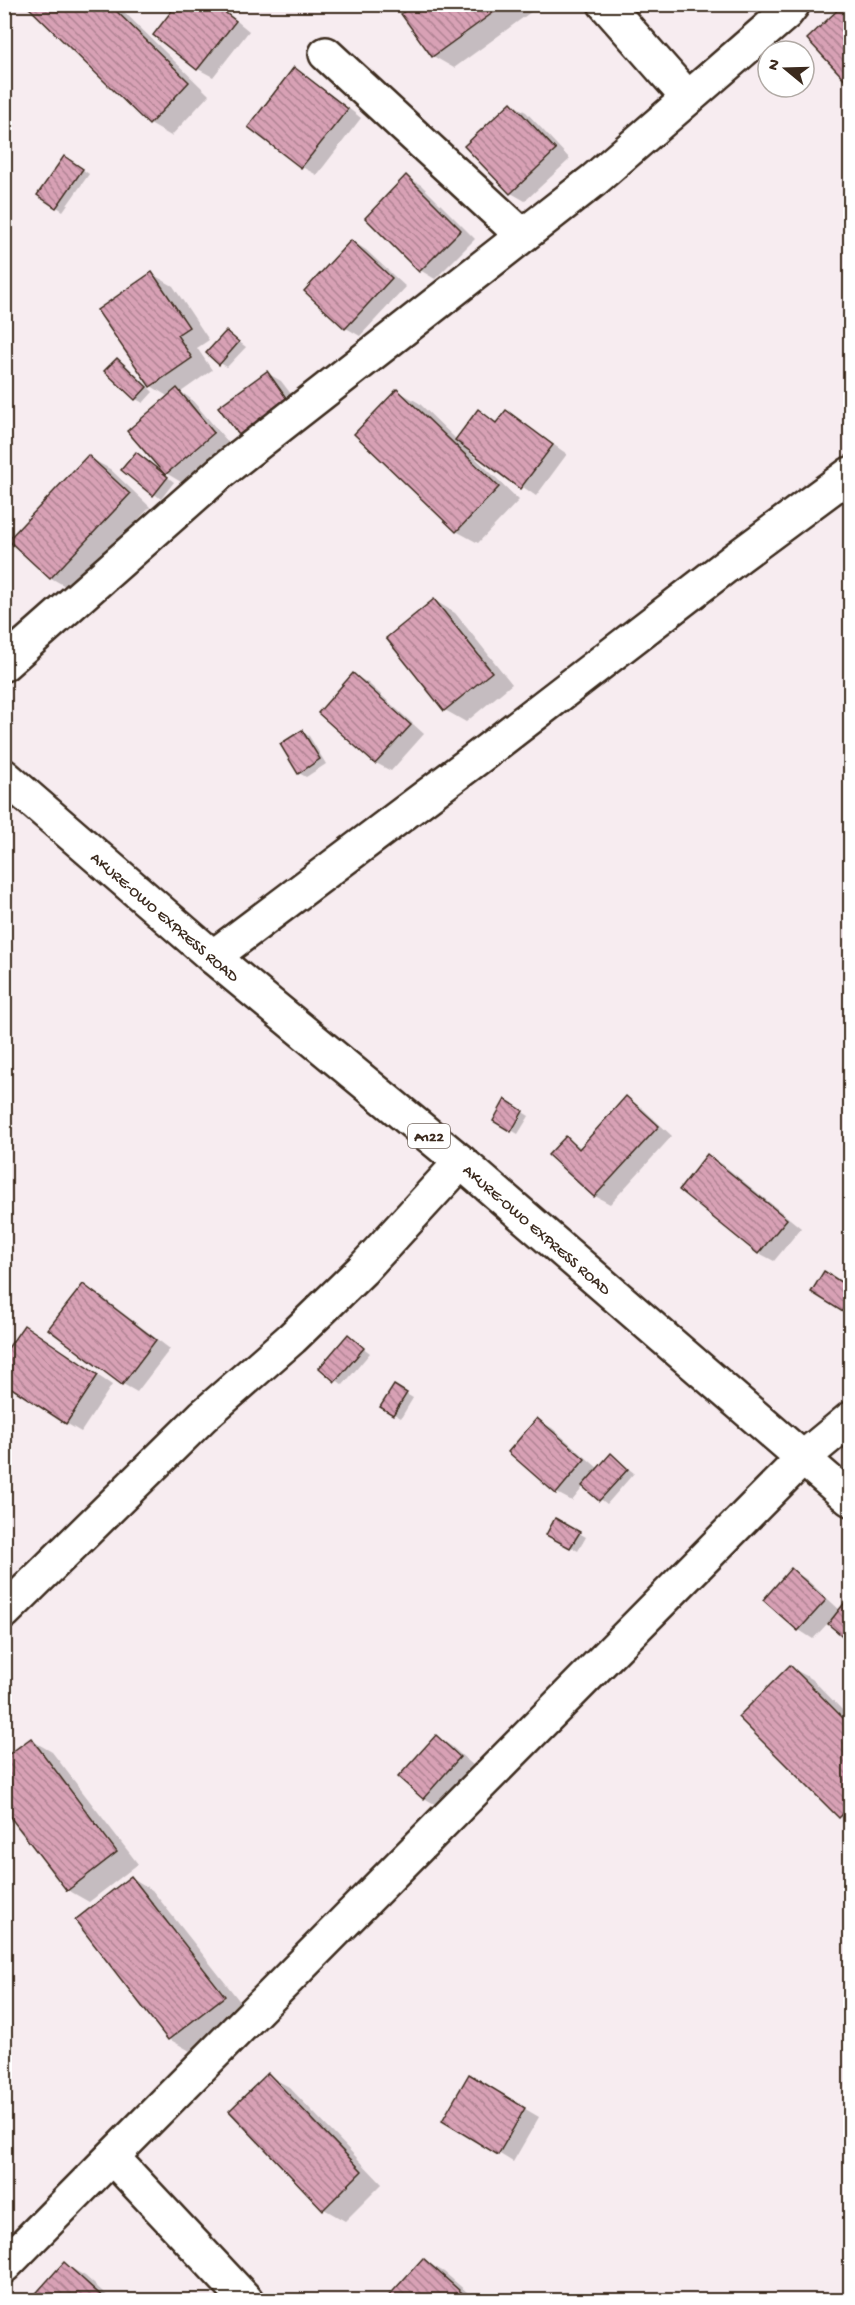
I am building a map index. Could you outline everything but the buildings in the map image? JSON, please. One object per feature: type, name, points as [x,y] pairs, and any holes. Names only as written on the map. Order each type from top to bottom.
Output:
[{"type":"main road","points":[[605,4],[688,98]]},
{"type":"main road","points":[[4,664],[221,472],[594,180],[786,14],[793,4]]},
{"type":"main road","points":[[326,54],[522,235]]},
{"type":"main road","points":[[213,957],[850,474]]},
{"type":"main road","name":"AKURE-OWO EXPRESS ROAD","points":[[4,776],[213,957],[461,1162],[850,1499]]},
{"type":"main road","points":[[4,1612],[203,1416],[308,1323],[362,1270],[461,1162]]},
{"type":"main road","points":[[4,2266],[803,1458],[850,1419]]},
{"type":"main road","points":[[112,2157],[246,2301]]}]
